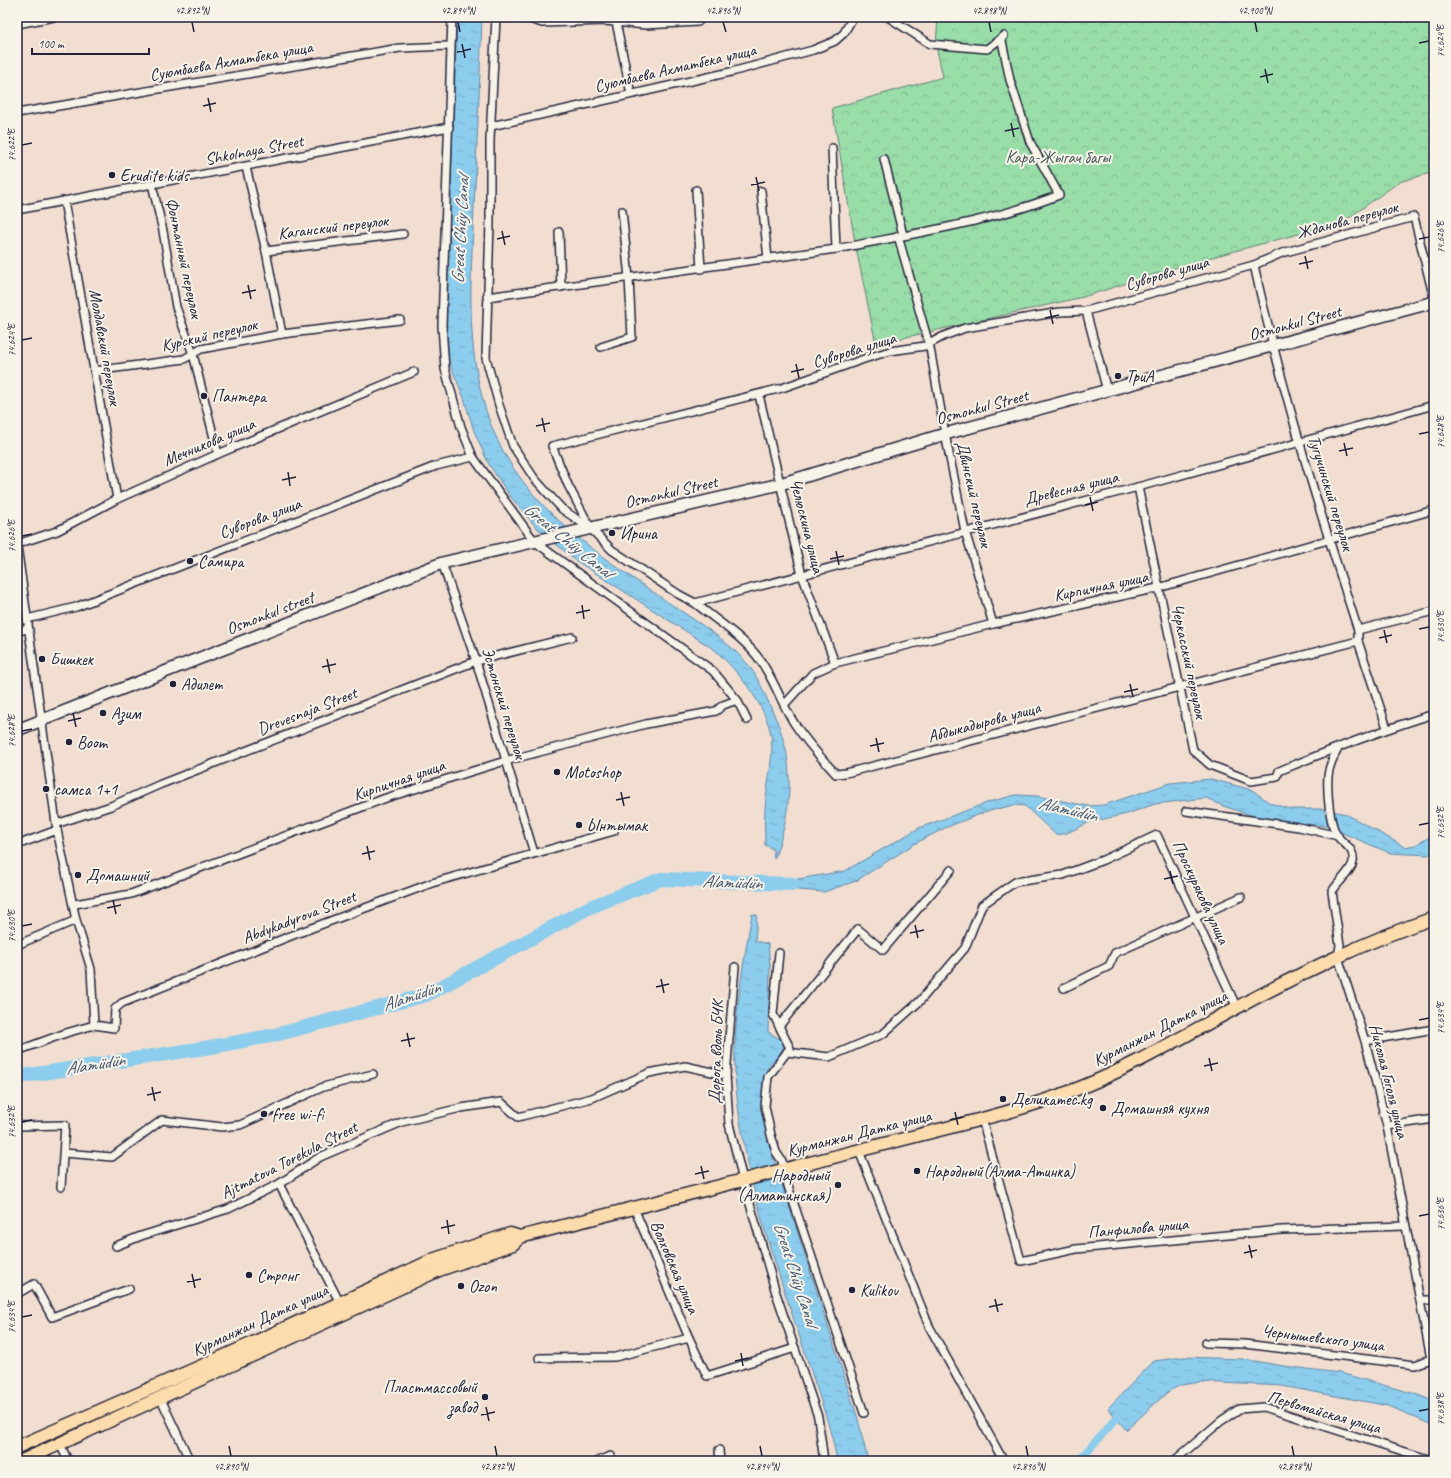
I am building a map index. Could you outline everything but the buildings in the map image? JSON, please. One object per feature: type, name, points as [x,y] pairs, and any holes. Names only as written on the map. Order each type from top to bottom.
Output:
[{"type":"main road","name":"Курманжан Датка улица","points":[[17,1448],[229,1354],[342,1307],[513,1244],[520,1237],[859,1151],[1036,1104],[1083,1086],[1136,1062],[1237,1008],[1338,957],[1384,937],[1434,918]]},
{"type":"main road","name":"Курманжан Датка улица","points":[[22,1461],[160,1397],[342,1307]]},
{"type":"street","points":[[17,24],[54,17]]},
{"type":"street","points":[[452,17],[442,333],[445,369],[461,427],[473,457],[537,541],[713,670],[737,700],[747,720]]},
{"type":"street","points":[[496,17],[491,126],[486,358],[499,405],[513,446],[534,478],[562,509],[588,529]]},
{"type":"street","points":[[502,17],[530,19],[542,23],[605,20],[645,25],[698,22],[702,17]]},
{"type":"street","name":"Суюмбаева Ахматбека улица","points":[[491,126],[735,71],[813,50],[835,41],[844,33],[853,17]]},
{"type":"street","points":[[487,297],[836,249],[973,221],[1038,203],[1059,195],[1030,142],[1010,80],[1003,38],[987,49],[930,44],[888,17]]},
{"type":"street","points":[[616,22],[631,94]]},
{"type":"street","name":"Суюмбаева Ахматбека улица","points":[[17,113],[400,48],[450,46]]},
{"type":"street","name":"Shkolnaya Street","points":[[17,210],[449,127]]},
{"type":"street","points":[[832,148],[836,249]]},
{"type":"street","name":"Двинский переулок","points":[[884,159],[901,236],[929,344],[945,434],[965,531],[993,624]]},
{"type":"street","name":"Курский переулок","points":[[246,167],[266,251],[282,334]]},
{"type":"street","name":"Фонтанный переулок","points":[[152,184],[163,231],[176,307],[193,354],[218,454]]},
{"type":"street","points":[[696,190],[701,268]]},
{"type":"street","points":[[761,191],[768,259]]},
{"type":"street","name":"Молдавский переулок","points":[[64,201],[117,499]]},
{"type":"street","points":[[601,347],[632,337],[629,278],[622,212]]},
{"type":"street","name":"Жданова переулок","points":[[1254,264],[1282,253],[1414,217],[1434,299]]},
{"type":"street","points":[[559,232],[561,286]]},
{"type":"street","name":"Каганский переулок","points":[[266,251],[403,234]]},
{"type":"street","name":"Суворова улица","points":[[588,529],[552,446],[759,395],[890,351],[925,346],[944,336],[965,328],[1060,312],[1086,311],[1254,264]]},
{"type":"street","name":"Тугучинский переулок","points":[[1254,264],[1272,347],[1328,540],[1358,630],[1358,641],[1387,728]]},
{"type":"street","name":"Osmonkul Street","points":[[537,541],[780,484],[945,434],[1272,347],[1434,302]]},
{"type":"street","points":[[1086,311],[1107,391]]},
{"type":"street","name":"Курский переулок","points":[[94,371],[184,359],[201,349],[282,334],[400,320]]},
{"type":"street","name":"Мечникова улица","points":[[17,548],[57,530],[117,499],[218,454],[414,372]]},
{"type":"street","name":"Челюскина улица","points":[[759,395],[802,575],[835,662]]},
{"type":"street","name":"Древесная улица","points":[[695,603],[715,599],[1138,486],[1434,405]]},
{"type":"street","name":"Суворова улица","points":[[27,619],[76,607],[436,466],[473,457]]},
{"type":"street","name":"Черкасский переулок","points":[[1138,486],[1158,588],[1193,750],[1210,765],[1251,780],[1277,777],[1279,771],[1339,747]]},
{"type":"street","name":"Кирпичная улица","points":[[785,704],[813,673],[835,662],[993,624],[1158,588],[1434,510]]},
{"type":"street","name":"Абдыкадырова улица","points":[[588,529],[612,550],[678,594],[695,603],[743,640],[758,657],[794,722],[818,754],[836,774],[846,773],[1358,641]]},
{"type":"street","name":"Osmonkul street","points":[[17,730],[442,563],[537,541]]},
{"type":"street","points":[[17,548],[42,720],[43,738],[57,827],[75,904],[76,920],[91,969],[94,1025]]},
{"type":"street","name":"Эстонский переулок","points":[[442,563],[476,661],[534,853]]},
{"type":"street","points":[[1358,630],[1434,611]]},
{"type":"street","points":[[17,631],[28,629]]},
{"type":"street","name":"Drevesnaja Street","points":[[17,845],[161,784],[476,661],[572,637]]},
{"type":"street","name":"Кирпичная улица","points":[[75,904],[131,894],[386,798],[505,761],[646,724],[716,711],[723,705],[737,700]]},
{"type":"street","points":[[1186,811],[1337,834],[1330,807],[1328,776],[1331,762],[1339,747],[1387,728],[1434,714]]},
{"type":"street","name":"Abdykadyrova Street","points":[[17,1051],[66,1033],[94,1025],[114,1028],[115,1009],[122,1003],[279,940],[432,883],[614,831]]},
{"type":"street","name":"Николая Гоголя улица","points":[[1337,834],[1351,849],[1354,855],[1353,864],[1332,892],[1340,945],[1338,957],[1365,1041],[1387,1126],[1405,1226],[1432,1360]]},
{"type":"street","name":"Проскурякова улица","points":[[787,1052],[829,1057],[883,1034],[920,1001],[965,948],[982,905],[1015,882],[1063,875],[1103,860],[1157,835],[1196,916],[1237,1008]]},
{"type":"street","points":[[779,1026],[858,929],[883,950],[951,870]]},
{"type":"street","points":[[1064,988],[1109,966],[1115,953],[1241,897]]},
{"type":"street","points":[[17,945],[76,920]]},
{"type":"street","points":[[779,953],[773,1014],[790,1048],[768,1077],[765,1106],[776,1152],[782,1161],[788,1186],[864,1413]]},
{"type":"street","name":"Дорога вдоль БЧК","points":[[735,967],[726,1075],[729,1124],[776,1292],[818,1417],[824,1461]]},
{"type":"street","points":[[1365,1041],[1434,1029]]},
{"type":"street","name":"Ajtmatova Torekula Street","points":[[116,1246],[141,1236],[228,1209],[279,1184],[320,1157],[410,1120],[461,1108],[501,1102],[518,1117],[592,1098],[649,1073],[684,1066],[726,1075]]},
{"type":"street","points":[[64,1153],[112,1157],[162,1120],[222,1127],[240,1124],[323,1087],[373,1074]]},
{"type":"street","name":"Панфилова улица","points":[[982,1119],[1021,1261],[1076,1249],[1281,1230],[1405,1226]]},
{"type":"street","points":[[1387,1126],[1434,1119]]},
{"type":"street","points":[[17,1126],[65,1125],[61,1186]]},
{"type":"street","points":[[859,1151],[929,1326],[1003,1460]]},
{"type":"street","points":[[279,1184],[342,1307]]},
{"type":"street","name":"Волховская улица","points":[[634,1208],[689,1338],[707,1376],[795,1348]]},
{"type":"street","points":[[17,1294],[34,1284],[52,1317],[128,1289]]},
{"type":"street","points":[[1420,1300],[1434,1300]]},
{"type":"street","name":"Волховская улица","points":[[539,1358],[615,1357],[689,1338]]},
{"type":"street","name":"Чернышевского улица","points":[[1206,1343],[1245,1344],[1415,1365],[1432,1360]]},
{"type":"street","points":[[160,1397],[190,1461]]},
{"type":"street","name":"Первомайская улица","points":[[1174,1461],[1221,1421],[1239,1409],[1264,1407],[1434,1461]]},
{"type":"street","points":[[60,1444],[68,1461]]},
{"type":"street","points":[[719,1450],[720,1461]]},
{"type":"street","points":[[598,1461],[611,1456]]},
{"type":"green space","points":[[545,17],[693,17],[688,20],[649,23],[604,18]]},
{"type":"green space","name":"Кара-Жыгач багы","points":[[938,17],[1434,17],[1434,172],[1399,182],[1343,222],[1190,263],[1083,297],[876,344],[856,248],[832,108],[943,77],[936,45]]},
{"type":"water","name":"Great Chüy Canal","points":[[457,17],[482,17],[471,317],[473,344],[482,398],[491,425],[505,455],[523,482],[545,507],[568,529],[621,570],[720,638],[745,661],[752,671],[761,686],[779,727],[786,750],[788,765],[789,781],[787,813],[774,859],[773,849],[765,845],[765,814],[772,738],[761,708],[748,687],[732,667],[715,650],[575,560],[537,528],[510,496],[488,463],[474,431],[464,398],[448,359],[446,318]]},
{"type":"water","points":[[1211,779],[1252,790],[1270,803],[1290,809],[1323,809],[1346,814],[1405,847],[1415,845],[1434,835],[1434,851],[1428,855],[1390,853],[1326,826],[1266,820],[1223,806],[1206,798],[1155,804],[1127,814],[1090,822],[1067,833],[1056,835],[1025,806],[1014,805],[985,812],[945,828],[916,843],[856,881],[824,892],[773,888],[775,879],[792,880],[845,871],[919,828],[992,801],[1016,795],[1037,796],[1088,806],[1104,805],[1170,783]]},
{"type":"water","name":"Great Chüy Canal","points":[[752,914],[757,915],[755,941],[768,944],[770,966],[768,1032],[783,1041],[782,1050],[766,1071],[766,1117],[770,1147],[858,1419],[868,1461],[837,1461],[826,1418],[767,1236],[755,1195],[745,1151],[736,1088],[735,1045],[738,1001]]},
{"type":"water","points":[[1183,1357],[1243,1359],[1283,1366],[1340,1373],[1419,1395],[1434,1401],[1434,1426],[1389,1406],[1282,1386],[1201,1382],[1181,1385],[1169,1391],[1126,1430],[1108,1408],[1154,1361]]},
{"type":"waterway","name":"Alamüdün","points":[[17,1077],[211,1047],[275,1035],[426,995],[588,908],[661,879],[793,884]]},
{"type":"waterway","points":[[1078,1461],[1123,1411]]},
{"type":"place","name":"Erudite kids","points":[[112,175]]},
{"type":"place","name":"ТриА","points":[[1118,376]]},
{"type":"place","name":"Пантера","points":[[204,396]]},
{"type":"place","name":"Ирина","points":[[612,533]]},
{"type":"place","name":"Самира","points":[[190,561]]},
{"type":"place","name":"Бишкек","points":[[42,659]]},
{"type":"place","name":"Адилет","points":[[173,684]]},
{"type":"place","name":"Азим","points":[[103,713]]},
{"type":"place","name":"Boom","points":[[69,742]]},
{"type":"place","name":"Motoshop","points":[[557,772]]},
{"type":"place","name":"самса 1+1","points":[[46,789]]},
{"type":"place","name":"Ынтымак","points":[[579,825]]},
{"type":"place","name":"Домашний","points":[[78,875]]},
{"type":"place","name":"Деликатес.kg","points":[[1003,1099]]},
{"type":"place","name":"Домашняя кухня","points":[[1103,1108]]},
{"type":"place","name":"free wi-fi","points":[[264,1114]]},
{"type":"place","name":"Народный(Алма-Атинка)","points":[[917,1171]]},
{"type":"place","name":"Народный (Алматинская)","points":[[838,1185]]},
{"type":"place","name":"Стронг","points":[[249,1275]]},
{"type":"place","name":"Ozon","points":[[461,1286]]},
{"type":"place","name":"Kulikov","points":[[852,1290]]},
{"type":"place","name":"Пластмассовый завод","points":[[485,1397]]}]
